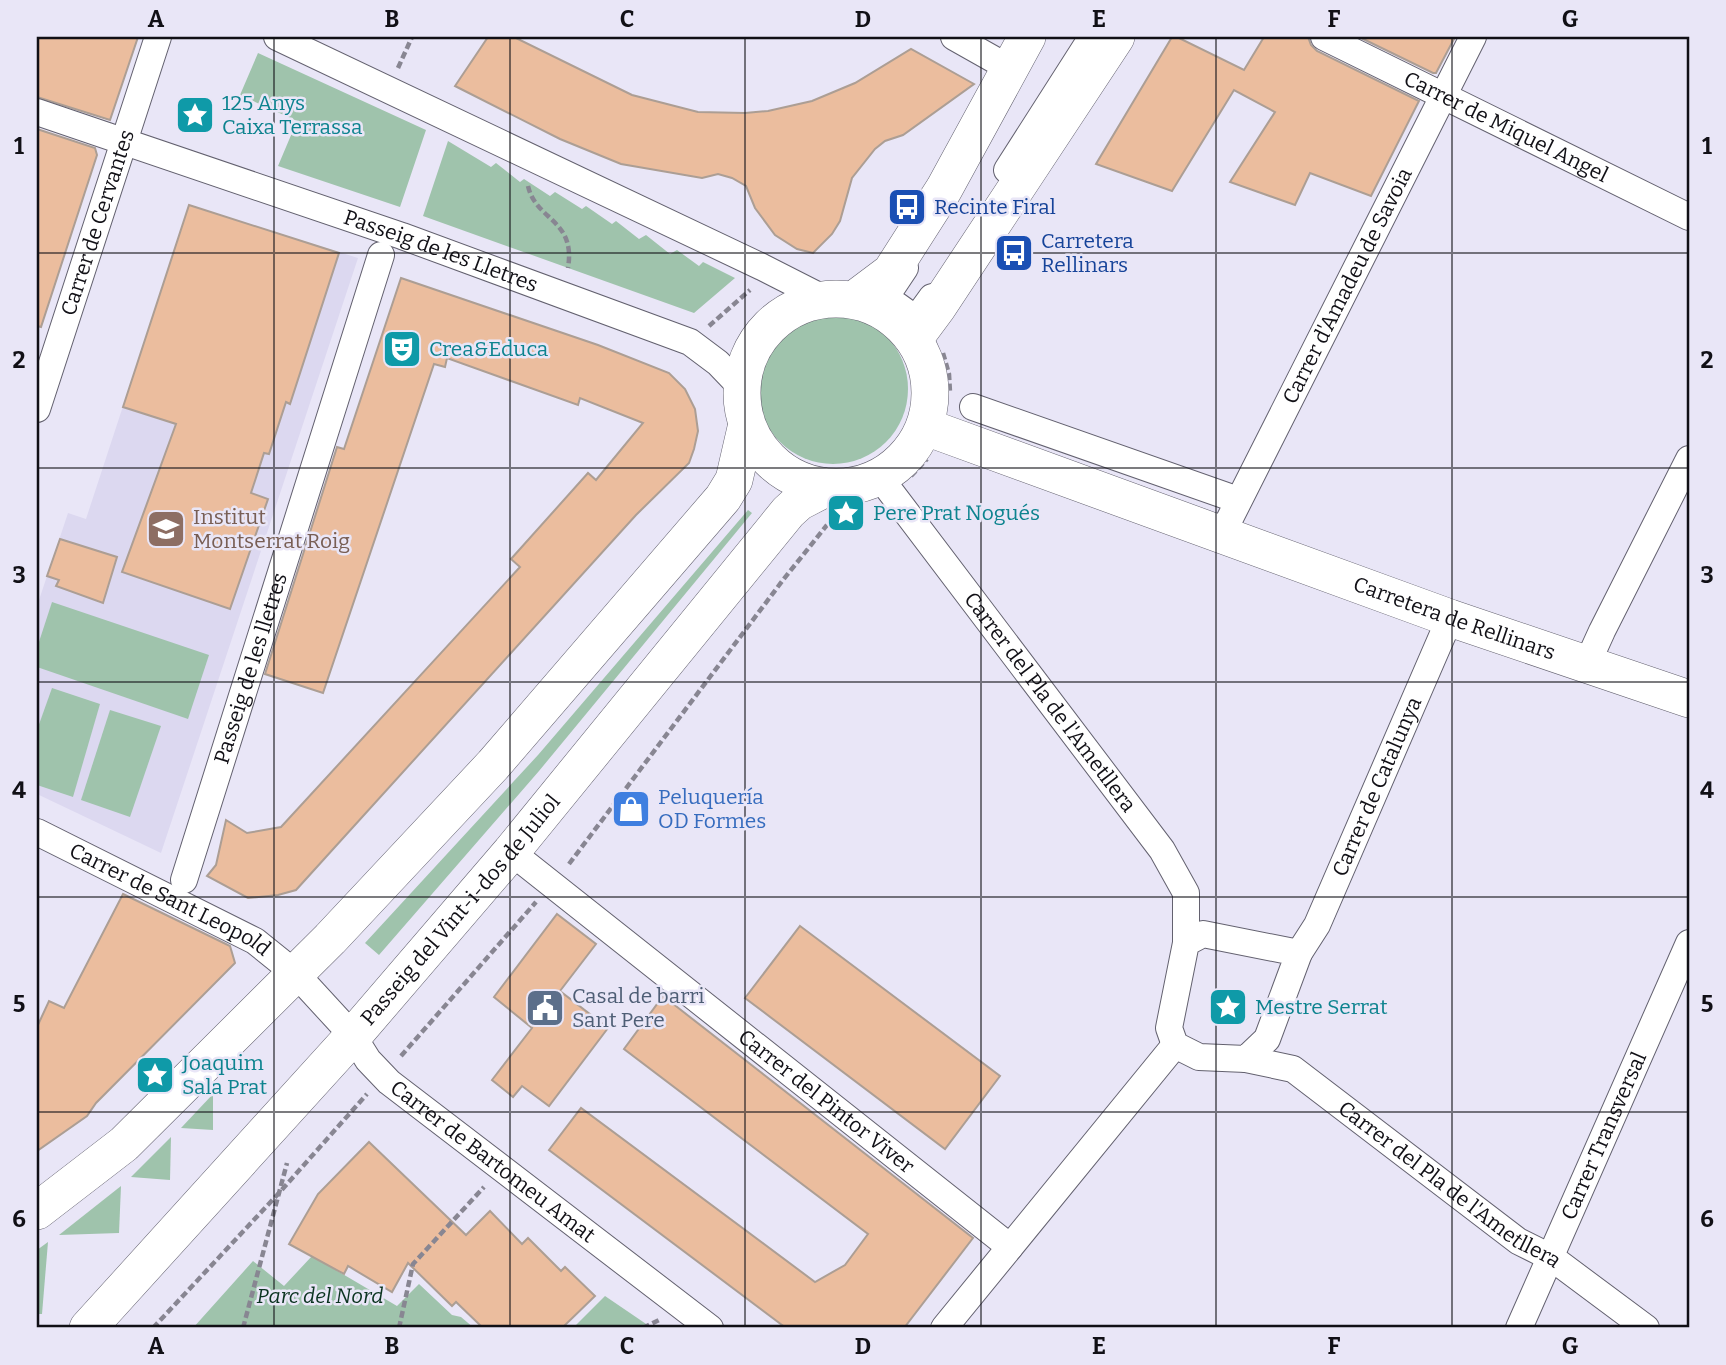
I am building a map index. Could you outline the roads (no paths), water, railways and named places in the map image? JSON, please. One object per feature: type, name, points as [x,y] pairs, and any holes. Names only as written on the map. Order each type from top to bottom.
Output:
[{"type":"street","name":"Carrer de Cervantes","points":[[37,409],[158,37]]},
{"type":"street","points":[[277,37],[762,267],[838,298],[891,315],[914,339],[928,373],[929,410],[926,427],[901,460],[878,475],[852,484],[826,488],[789,477],[763,456],[746,428]]},
{"type":"street","points":[[954,37],[1009,68]]},
{"type":"street","points":[[37,1211],[124,1144],[296,974],[493,765],[723,498],[734,480],[746,428],[740,386],[753,348],[778,319],[838,298],[891,272],[944,189],[1027,37]]},
{"type":"street","points":[[1039,37],[952,194],[887,295],[888,299],[916,320],[941,285],[936,282],[1092,37]]},
{"type":"street","points":[[914,339],[937,309],[1116,37]]},
{"type":"street","name":"Carrer de Miquel Angel","points":[[1324,37],[1689,217]]},
{"type":"street","name":"Carrer d'Amadeu de Savoia","points":[[1222,534],[1473,37]]},
{"type":"street","name":"Passeig de les Lletres","points":[[37,112],[402,236],[690,342],[719,363],[740,386]]},
{"type":"street","name":"Passeig de les lletres","points":[[184,880],[381,256]]},
{"type":"street","points":[[973,407],[1238,500]]},
{"type":"street","name":"Carretera de Rellinars","points":[[926,427],[1450,618],[1689,699]]},
{"type":"street","points":[[1587,664],[1689,459]]},
{"type":"street","name":"Carrer del Pla de l'Ametllera","points":[[878,475],[1161,850],[1186,892],[1186,943],[1169,1028],[1175,1045],[1199,1057],[1246,1059],[1293,1069],[1518,1241],[1552,1258],[1646,1328]]},
{"type":"street","points":[[1200,487],[1222,534]]},
{"type":"street","name":"Passeig del Vint-i-dos de Juliol","points":[[88,1328],[353,1036],[510,852],[788,512],[799,502],[826,488]]},
{"type":"street","name":"Carrer de Catalunya","points":[[1246,1059],[1267,1039],[1300,953],[1317,925],[1450,618]]},
{"type":"street","name":"Carrer de Sant Leopold","points":[[37,832],[255,941],[296,974]]},
{"type":"street","name":"Carrer del Pintor Viver","points":[[510,852],[1010,1247]]},
{"type":"street","points":[[1186,943],[1203,934],[1300,953]]},
{"type":"street","name":"Carrer Transversal","points":[[1520,1328],[1689,943]]},
{"type":"street","name":"Carrer de Bartomeu Amat","points":[[296,974],[353,1036],[368,1060],[389,1082],[710,1328]]},
{"type":"street","points":[[944,1328],[1175,1045]]},
{"type":"place","name":"125 Anys Caixa Terrassa","points":[[195,115]]},
{"type":"place","name":"Recinte Firal","points":[[907,207]]},
{"type":"place","name":"Carretera Rellinars","points":[[1014,253]]},
{"type":"place","name":"Crea&Educa","points":[[402,349]]},
{"type":"place","name":"Pere Prat Nogués","points":[[846,513]]},
{"type":"place","name":"Institut Montserrat Roig","points":[[166,529]]},
{"type":"place","name":"Peluquería OD Formes","points":[[631,809]]},
{"type":"place","name":"Mestre Serrat","points":[[1228,1007]]},
{"type":"place","name":"Casal de barri Sant Pere","points":[[545,1008]]},
{"type":"place","name":"Joaquim Sala Prat","points":[[155,1075]]},
{"type":"park label","name":"Parc del Nord","points":[[320,1296]]}]
